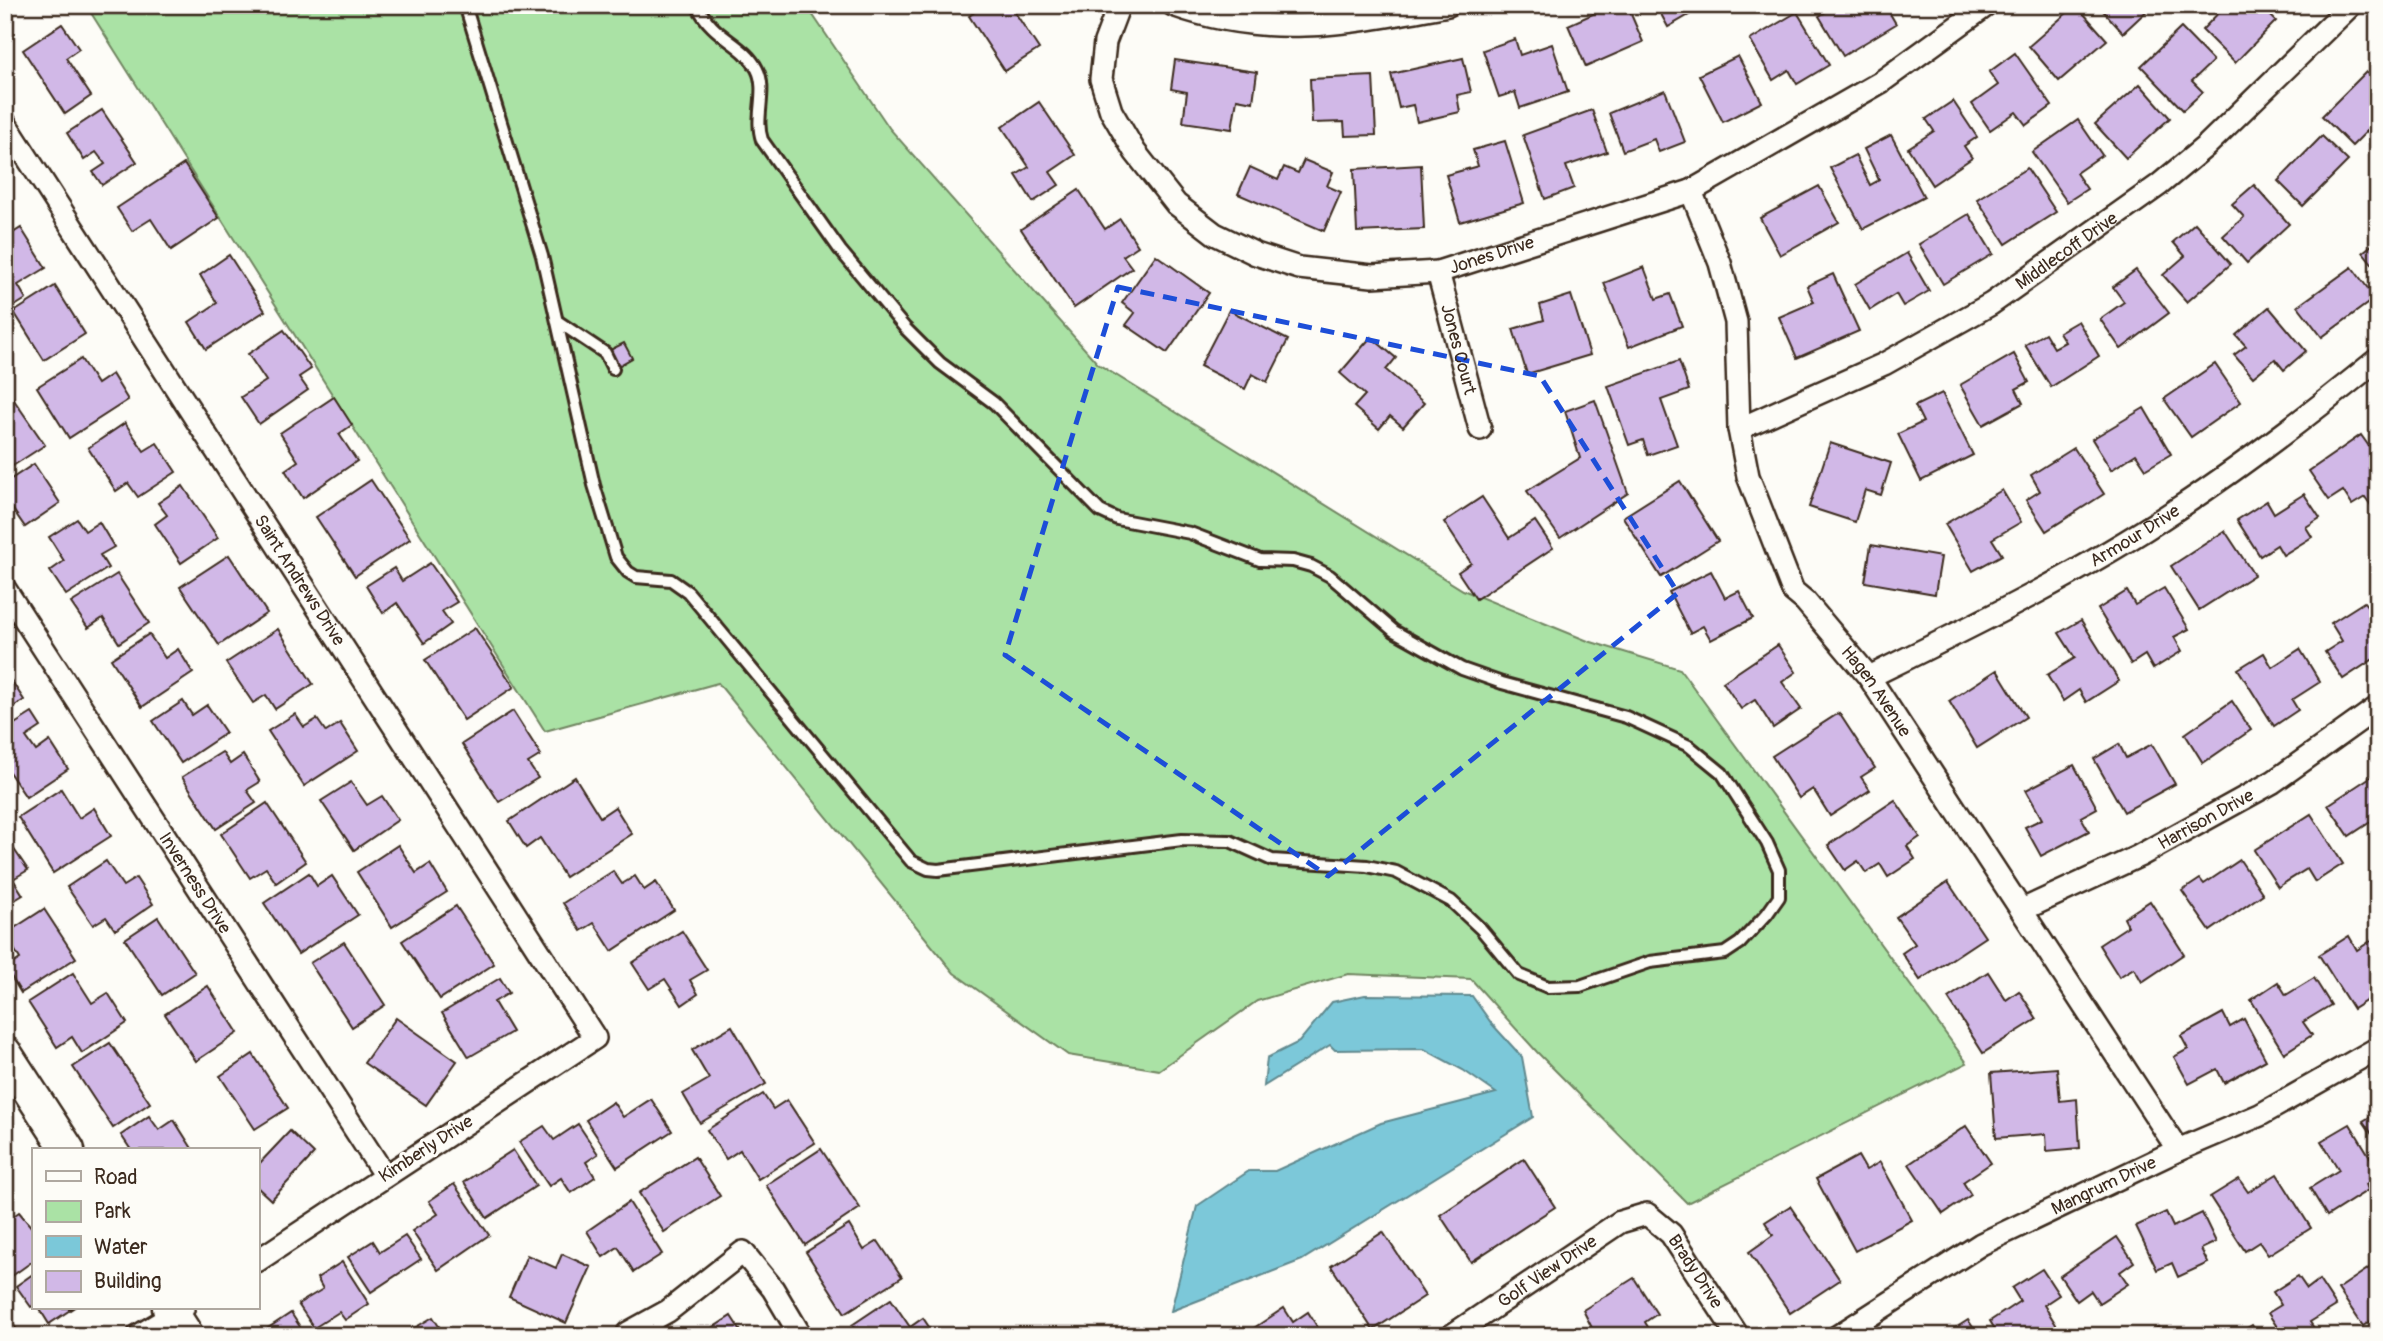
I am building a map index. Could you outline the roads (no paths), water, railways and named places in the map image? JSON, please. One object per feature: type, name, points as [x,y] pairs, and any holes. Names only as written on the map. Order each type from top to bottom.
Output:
[{"type":"street","name":"Jones Drive","points":[[1119,5],[1105,42],[1101,79],[1111,111],[1135,152],[1176,204],[1215,234],[1256,254],[1299,268],[1372,276],[1438,272],[1691,191],[1881,82],[1987,5]]},
{"type":"street","points":[[1172,5],[1191,12],[1279,26],[1332,26],[1448,5]]},
{"type":"street","name":"Middlecoff Drive","points":[[1739,429],[1884,364],[1992,304],[2187,161],[2351,5]]},
{"type":"street","name":"Saint Andrews Drive","points":[[5,123],[595,1038]]},
{"type":"street","name":"Hagen Avenue","points":[[1691,191],[1720,263],[1736,322],[1739,429],[1748,476],[1793,590],[1805,600],[1869,677],[2178,1150]]},
{"type":"street","name":"Jones Court","points":[[1438,272],[1480,429]]},
{"type":"street","name":"Armour Drive","points":[[1869,677],[2044,588],[2176,510],[2285,434],[2378,359]]},
{"type":"street","name":"Inverness Drive","points":[[5,589],[385,1176]]},
{"type":"street","name":"Harrison Drive","points":[[2022,910],[2139,856],[2261,788],[2378,707]]},
{"type":"street","name":"Kimberly Drive","points":[[259,1260],[595,1038]]},
{"type":"street","name":"Mangrum Drive","points":[[1838,1336],[1981,1244],[2178,1150],[2260,1115],[2378,1048]]},
{"type":"street","points":[[5,1053],[67,1148]]},
{"type":"street","name":"Golf View Drive","points":[[1451,1336],[1620,1222],[1647,1214]]},
{"type":"street","name":"Brady Drive","points":[[1647,1214],[1671,1234],[1738,1336]]},
{"type":"street","points":[[628,1333],[668,1311],[743,1252],[773,1289],[801,1336]]},
{"type":"street","points":[[138,1336],[179,1316]]},
{"type":"lane","points":[[466,5],[529,210],[597,499],[622,566],[636,577],[671,580],[688,592],[901,852],[920,866],[950,869],[1182,840],[1230,841],[1272,860],[1359,866],[1396,872],[1451,901],[1482,929],[1519,975],[1548,987],[1580,986],[1650,962],[1725,953],[1740,943],[1767,914],[1779,897],[1779,870],[1767,842],[1722,773],[1689,746],[1626,717],[1502,683],[1462,669],[1394,631],[1339,583],[1311,566],[1293,561],[1260,561],[1190,533],[1116,519],[1100,511],[994,403],[928,352],[840,250],[762,140],[758,121],[761,80],[756,66],[741,51],[712,30],[697,5]]},
{"type":"lane","points":[[557,321],[605,353],[613,369]]},
{"type":"water","points":[[1365,995],[1472,996],[1492,1024],[1522,1057],[1533,1117],[1302,1260],[1171,1311],[1197,1206],[1249,1171],[1275,1171],[1381,1123],[1496,1093],[1463,1070],[1424,1049],[1335,1050],[1330,1045],[1264,1086],[1267,1058],[1299,1042],[1332,1002]]}]
